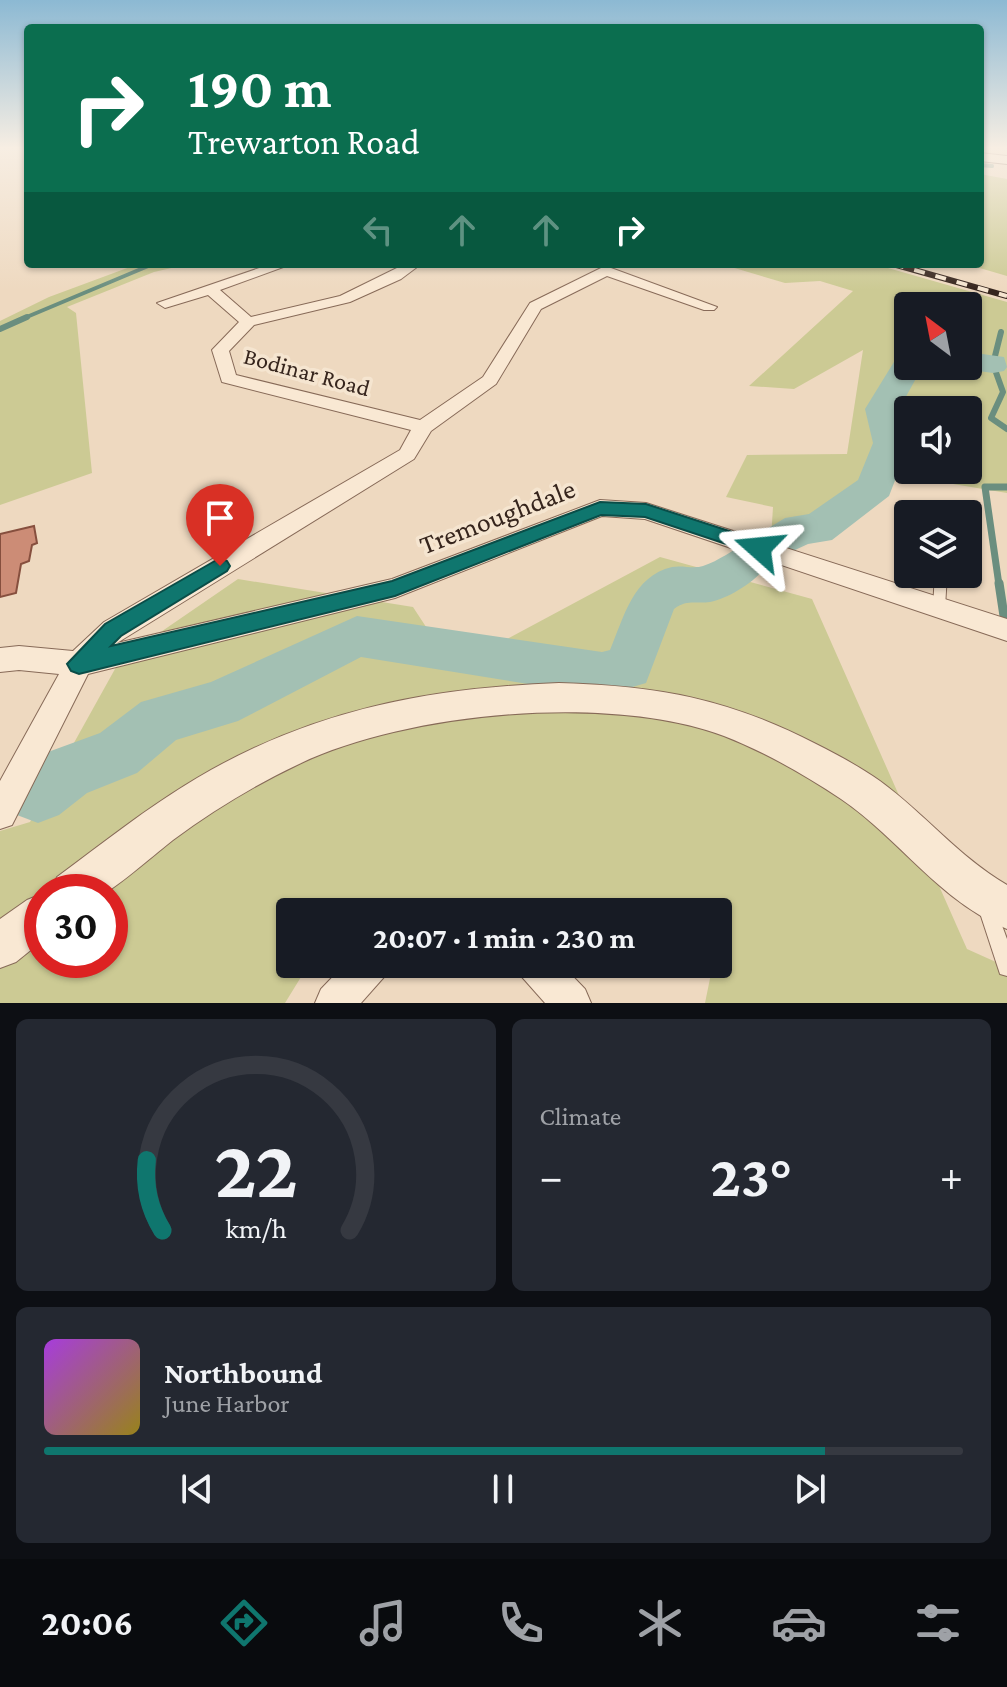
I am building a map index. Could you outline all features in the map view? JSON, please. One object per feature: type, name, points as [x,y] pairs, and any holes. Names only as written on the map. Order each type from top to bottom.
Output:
[{"type":"street","points":[[165,303],[273,268]]},
{"type":"street","name":"Bodinar Road","points":[[408,268],[345,299],[248,322],[220,350],[228,378],[423,427]]},
{"type":"street","points":[[0,813],[79,664],[113,630],[407,454],[423,427],[490,380],[535,306],[606,271],[709,307]]},
{"type":"street","points":[[210,289],[248,322]]},
{"type":"street","name":"Tremoughdale","points":[[0,660],[19,658],[79,664],[395,588],[600,508],[646,511],[1007,630]]},
{"type":"street","points":[[96,874],[169,820],[254,767],[339,730],[443,708],[537,697],[643,703],[710,717],[769,739],[873,799],[995,902]]},
{"type":"street","points":[[0,946],[24,928]]},
{"type":"street","points":[[335,1003],[358,978]]},
{"type":"street","points":[[548,978],[571,1003]]},
{"type":"lane","points":[[939,607],[940,588]]},
{"type":"lane","points":[[995,902],[1007,967]]},
{"type":"shaded area","points":[[984,196],[1007,196],[1007,276],[980,268],[984,268]]},
{"type":"shaded area","points":[[127,268],[172,268],[67,307],[76,313],[92,473],[0,505],[0,321],[49,297]]},
{"type":"shaded area","points":[[734,268],[888,268],[972,292],[894,292],[894,380],[982,380],[982,295],[1007,302],[1007,493],[953,484],[982,484],[982,396],[894,396],[894,481],[797,544],[771,539],[773,507],[726,497],[747,455],[847,454],[863,350],[794,389],[749,386],[853,291],[820,281],[785,283]]},
{"type":"shaded area","points":[[660,557],[812,599],[967,949],[1007,967],[1007,1003],[705,1003],[710,978],[732,978],[732,898],[276,898],[276,978],[300,978],[285,1003],[0,1003],[0,831],[30,822],[120,660],[238,579],[413,607],[453,668]]},
{"type":"building","points":[[34,526],[37,543],[32,545],[29,561],[21,564],[16,593],[0,597],[0,534]]},
{"type":"waterway","points":[[22,319],[143,268]]},
{"type":"waterway","points":[[0,329],[27,317]]},
{"type":"waterway","points":[[1001,332],[993,364],[1003,392],[991,418],[1007,429]]},
{"type":"waterway","points":[[982,363],[993,364]]},
{"type":"waterway","points":[[782,540],[800,529],[817,529],[875,487],[891,443],[882,409],[899,380]]},
{"type":"waterway","points":[[999,585],[985,487],[1007,487]]},
{"type":"waterway","points":[[38,794],[68,772],[117,754],[160,720],[219,704],[357,636],[602,674],[628,667],[655,598],[674,584],[710,584],[749,560]]},
{"type":"waterway","points":[[999,583],[1004,616]]},
{"type":"railway","points":[[907,268],[1007,296]]},
{"type":"route","points":[[220,566],[113,630],[79,664],[395,588],[600,508],[646,511],[759,548]]}]
